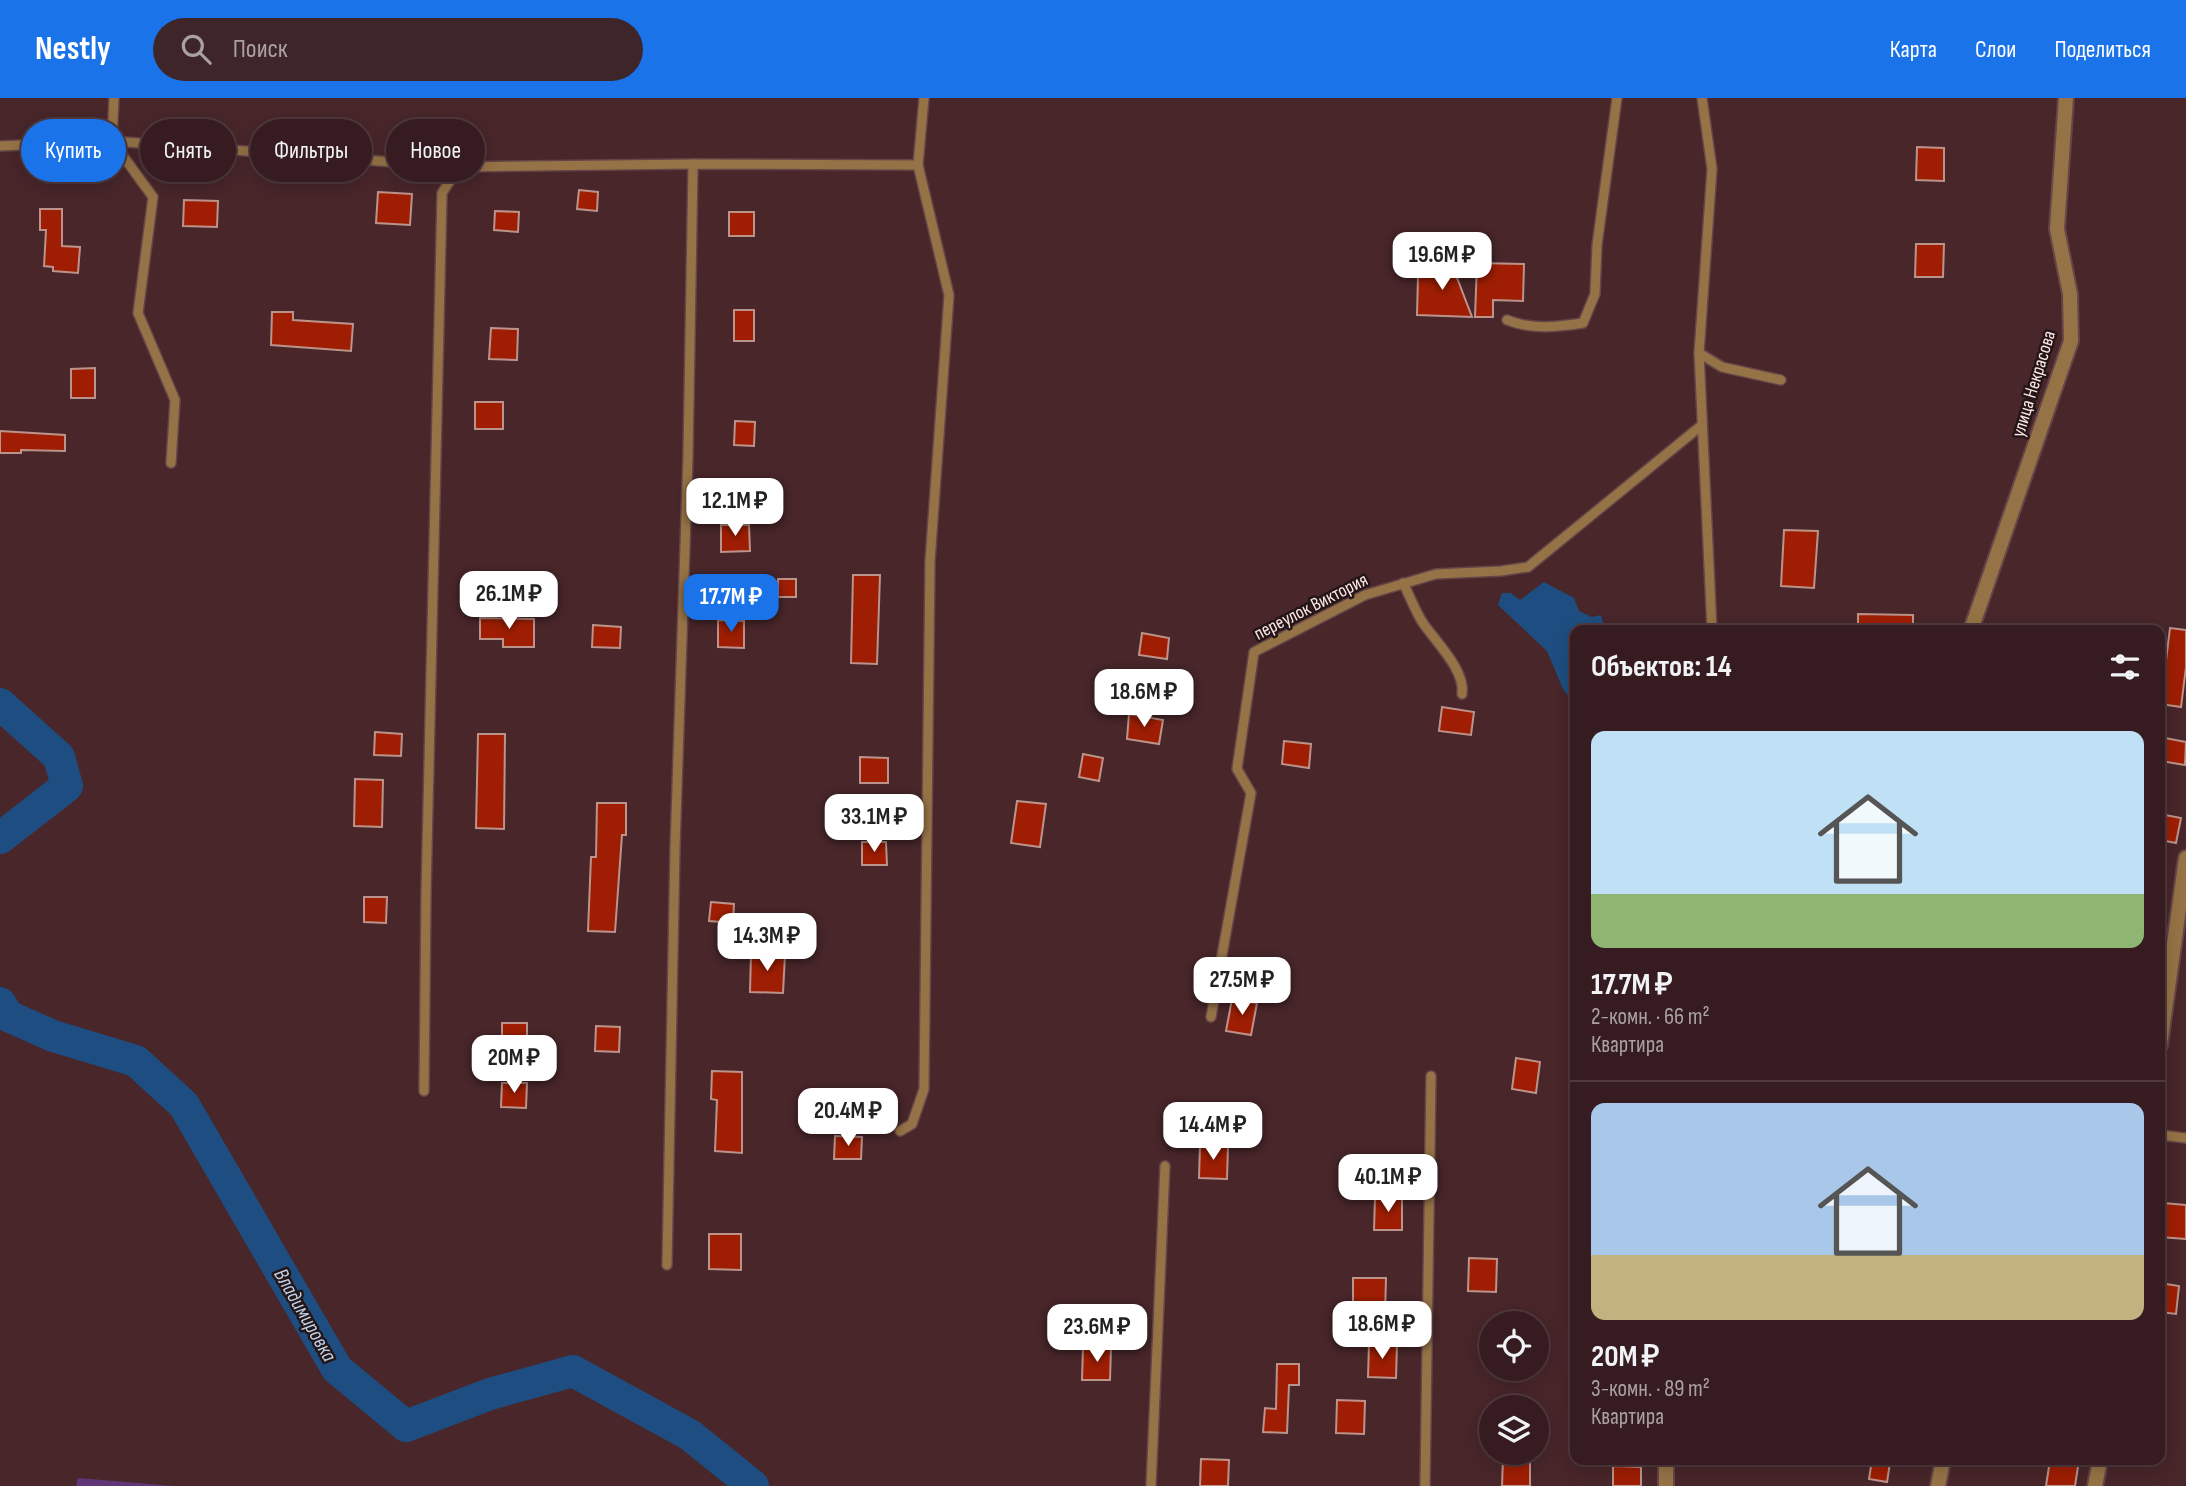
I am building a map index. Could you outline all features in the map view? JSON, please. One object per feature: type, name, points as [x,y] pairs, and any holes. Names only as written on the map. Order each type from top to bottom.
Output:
[{"type":"street","name":"улица Некрасова","points":[[1973,625],[2071,341],[2070,294],[2057,229],[2066,98]]},
{"type":"street","points":[[2165,1009],[2186,858]]},
{"type":"street","points":[[1666,1465],[1666,1486]]},
{"type":"street","points":[[1938,1486],[1942,1465]]},
{"type":"street","points":[[2095,1486],[2099,1465]]},
{"type":"lane","points":[[113,119],[114,98]]},
{"type":"lane","points":[[901,1131],[912,1124],[924,1089],[930,561],[949,295],[918,166],[924,98]]},
{"type":"lane","points":[[1507,320],[1521,326],[1555,328],[1583,323],[1595,294],[1597,246],[1617,98]]},
{"type":"lane","points":[[1702,98],[1712,169],[1699,353],[1712,625]]},
{"type":"lane","points":[[126,142],[386,162]]},
{"type":"lane","points":[[0,146],[21,145]]},
{"type":"lane","points":[[126,160],[153,197],[138,313],[175,400],[171,463]]},
{"type":"lane","points":[[485,167],[693,164],[918,166]]},
{"type":"lane","points":[[667,1265],[693,164]]},
{"type":"lane","points":[[424,1091],[442,193],[449,182]]},
{"type":"lane","points":[[1699,353],[1722,367],[1781,380]]},
{"type":"lane","name":"переулок Виктория","points":[[1211,1017],[1251,793],[1237,769],[1254,652],[1364,595],[1436,574],[1528,567],[1702,425]]},
{"type":"lane","points":[[1403,583],[1423,622],[1464,684],[1462,694]]},
{"type":"lane","points":[[1425,1486],[1431,1076]]},
{"type":"lane","points":[[2165,1136],[2186,1138]]},
{"type":"lane","points":[[1150,1486],[1165,1166]]},
{"type":"shaded area","points":[[78,1478],[174,1486],[76,1486]]},
{"type":"water","points":[[1544,582],[1574,598],[1579,611],[1592,617],[1601,615],[1604,625],[1570,625],[1570,698],[1563,689],[1547,651],[1498,605],[1502,593],[1511,593],[1520,600]]},
{"type":"building","points":[[1917,147],[1944,148],[1944,181],[1916,180]]},
{"type":"building","points":[[579,190],[598,192],[597,211],[577,209]]},
{"type":"building","points":[[378,192],[412,194],[410,225],[376,223]]},
{"type":"building","points":[[184,200],[218,201],[217,227],[183,226]]},
{"type":"building","points":[[40,209],[62,209],[62,246],[80,247],[78,273],[53,271],[53,267],[44,266],[46,230],[40,230]]},
{"type":"building","points":[[495,211],[519,212],[518,232],[494,230]]},
{"type":"building","points":[[729,212],[754,212],[754,236],[729,236]]},
{"type":"building","points":[[1916,244],[1944,244],[1943,277],[1915,277]]},
{"type":"building","points":[[1442,254],[1449,257],[1472,317],[1417,315],[1418,276],[1438,277],[1433,263],[1435,256]]},
{"type":"building","points":[[1477,263],[1524,264],[1523,301],[1493,300],[1493,317],[1475,317]]},
{"type":"building","points":[[734,310],[754,310],[754,341],[734,341]]},
{"type":"building","points":[[272,312],[293,312],[293,320],[353,324],[351,351],[271,345]]},
{"type":"building","points":[[491,328],[518,329],[517,360],[489,359]]},
{"type":"building","points":[[95,368],[95,398],[71,398],[71,369]]},
{"type":"building","points":[[475,402],[503,402],[503,429],[475,429]]},
{"type":"building","points":[[735,421],[755,422],[754,446],[734,445]]},
{"type":"building","points":[[0,431],[65,435],[65,451],[21,450],[21,453],[0,453]]},
{"type":"building","points":[[721,525],[749,525],[750,551],[721,552]]},
{"type":"building","points":[[1784,530],[1818,531],[1814,588],[1781,586]]},
{"type":"building","points":[[853,575],[880,575],[877,664],[851,663]]},
{"type":"building","points":[[778,579],[796,579],[796,597],[778,597]]},
{"type":"building","points":[[1858,614],[1913,615],[1913,625],[1858,625]]},
{"type":"building","points":[[480,618],[534,619],[534,647],[503,647],[503,639],[480,639]]},
{"type":"building","points":[[718,620],[744,621],[744,648],[718,647]]},
{"type":"building","points":[[593,625],[621,627],[620,648],[592,647]]},
{"type":"building","points":[[2170,628],[2186,630],[2186,667],[2181,707],[2165,705],[2165,669]]},
{"type":"building","points":[[1142,633],[1169,638],[1167,659],[1139,655]]},
{"type":"building","points":[[1442,707],[1474,712],[1471,735],[1439,731]]},
{"type":"building","points":[[1129,714],[1163,720],[1159,744],[1127,739]]},
{"type":"building","points":[[375,732],[402,734],[401,756],[374,755]]},
{"type":"building","points":[[478,734],[505,734],[504,829],[476,828]]},
{"type":"building","points":[[2165,738],[2186,742],[2185,765],[2165,762]]},
{"type":"building","points":[[1284,741],[1311,744],[1309,768],[1282,764]]},
{"type":"building","points":[[1083,754],[1103,758],[1099,781],[1079,777]]},
{"type":"building","points":[[860,757],[888,758],[888,783],[860,783]]},
{"type":"building","points":[[355,779],[383,780],[382,827],[354,826]]},
{"type":"building","points":[[1017,801],[1046,804],[1040,847],[1011,843]]},
{"type":"building","points":[[597,803],[626,803],[626,835],[622,835],[615,932],[588,931],[591,857],[596,857]]},
{"type":"building","points":[[2165,815],[2181,818],[2176,843],[2165,841]]},
{"type":"building","points":[[862,842],[886,842],[887,865],[862,865]]},
{"type":"building","points":[[364,897],[387,897],[386,923],[364,922]]},
{"type":"building","points":[[711,902],[734,904],[733,923],[709,921]]},
{"type":"building","points":[[751,954],[785,955],[783,993],[750,992]]},
{"type":"building","points":[[1232,999],[1257,1003],[1251,1035],[1226,1031]]},
{"type":"building","points":[[502,1023],[527,1023],[527,1048],[502,1047]]},
{"type":"building","points":[[596,1026],[620,1027],[619,1052],[595,1051]]},
{"type":"building","points":[[1516,1058],[1540,1062],[1536,1093],[1512,1089]]},
{"type":"building","points":[[712,1071],[742,1072],[742,1153],[715,1151],[717,1100],[711,1099]]},
{"type":"building","points":[[502,1083],[527,1083],[526,1108],[501,1107]]},
{"type":"building","points":[[835,1136],[862,1137],[861,1159],[834,1159]]},
{"type":"building","points":[[1200,1145],[1228,1146],[1227,1179],[1199,1178]]},
{"type":"building","points":[[1375,1197],[1402,1198],[1402,1230],[1374,1230]]},
{"type":"building","points":[[2165,1203],[2186,1205],[2186,1239],[2165,1237]]},
{"type":"building","points":[[709,1234],[741,1234],[741,1270],[709,1269]]},
{"type":"building","points":[[1469,1258],[1497,1259],[1496,1292],[1468,1291]]},
{"type":"building","points":[[1353,1278],[1386,1278],[1385,1316],[1353,1316]]},
{"type":"building","points":[[2165,1284],[2179,1286],[2176,1314],[2165,1313]]},
{"type":"building","points":[[1369,1344],[1397,1345],[1396,1378],[1368,1377]]},
{"type":"building","points":[[1083,1347],[1111,1347],[1110,1380],[1082,1380]]},
{"type":"building","points":[[1277,1364],[1299,1364],[1299,1385],[1289,1385],[1287,1433],[1263,1432],[1265,1408],[1276,1409]]},
{"type":"building","points":[[1337,1400],[1365,1401],[1364,1434],[1336,1433]]},
{"type":"building","points":[[1201,1459],[1229,1460],[1228,1486],[1200,1486]]},
{"type":"building","points":[[1503,1465],[1530,1465],[1530,1486],[1502,1486]]},
{"type":"building","points":[[1871,1465],[1890,1465],[1887,1482],[1869,1479]]},
{"type":"building","points":[[2049,1465],[2078,1465],[2075,1486],[2046,1486]]},
{"type":"building","points":[[1613,1466],[1641,1467],[1641,1486],[1613,1486]]},
{"type":"waterway","name":"Владимировка","points":[[0,704],[59,757],[67,786],[0,838]]},
{"type":"waterway","name":"Владимировка","points":[[0,1003],[8,1016],[53,1036],[136,1061],[184,1105],[337,1369],[406,1426],[490,1394],[573,1371],[690,1435],[753,1486]]}]
